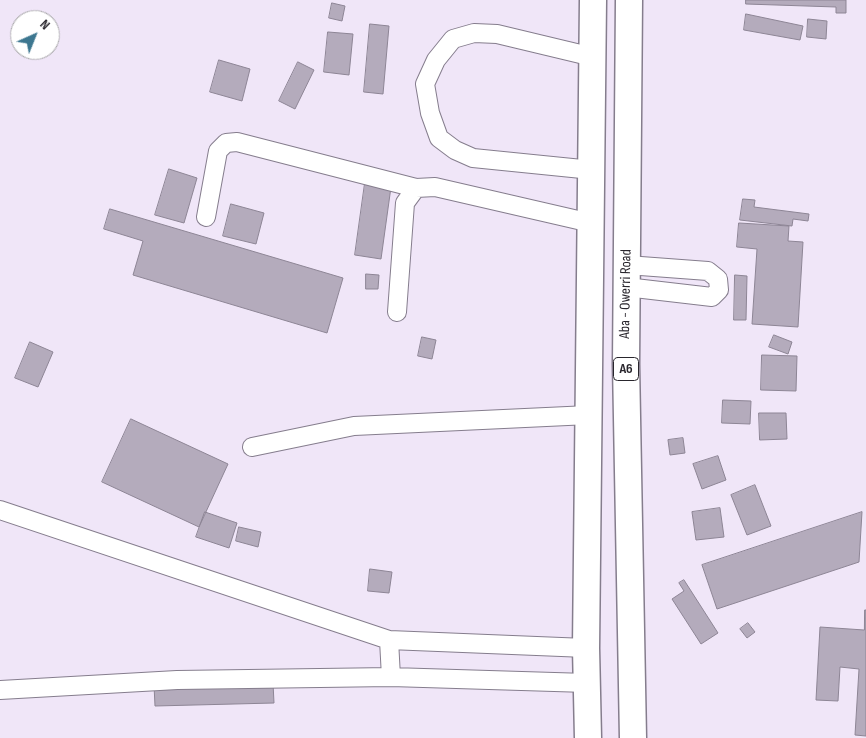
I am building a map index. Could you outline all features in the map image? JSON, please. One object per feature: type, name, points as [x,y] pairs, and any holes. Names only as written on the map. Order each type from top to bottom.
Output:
[{"type":"highway","points":[[588,738],[586,648],[593,0]]},
{"type":"highway","name":"Aba - Owerri Road","points":[[629,0],[626,364],[633,738]]},
{"type":"lane","points":[[592,170],[472,158],[455,150],[438,138],[430,113],[425,84],[436,60],[453,39],[474,33],[497,34],[593,57]]},
{"type":"lane","points":[[206,217],[218,151],[226,143],[237,142],[416,188],[435,187],[591,223]]},
{"type":"lane","points":[[397,312],[405,203],[416,188]]},
{"type":"lane","points":[[252,447],[354,426],[589,415]]},
{"type":"lane","points":[[0,510],[389,640],[586,648]]},
{"type":"lane","points":[[389,640],[391,677]]},
{"type":"lane","points":[[0,690],[177,680],[391,677],[587,683]]},
{"type":"building","points":[[746,0],[846,0],[846,13],[836,13],[836,7],[746,4]]},
{"type":"building","points":[[332,3],[345,6],[342,21],[329,18]]},
{"type":"building","points":[[746,14],[803,26],[800,40],[744,30]]},
{"type":"building","points":[[808,19],[827,21],[826,39],[807,37]]},
{"type":"building","points":[[370,24],[389,26],[383,94],[364,92]]},
{"type":"building","points":[[328,32],[353,34],[349,75],[324,72]]},
{"type":"building","points":[[219,60],[250,69],[242,101],[210,92]]},
{"type":"building","points":[[298,62],[314,70],[295,109],[279,101]]},
{"type":"building","points":[[169,169],[197,178],[184,223],[155,215]]},
{"type":"building","points":[[365,183],[391,187],[381,259],[355,255]]},
{"type":"building","points":[[743,199],[755,200],[754,207],[809,214],[808,221],[793,219],[792,226],[740,220]]},
{"type":"building","points":[[231,204],[264,213],[256,244],[223,236]]},
{"type":"building","points":[[110,209],[343,278],[327,333],[133,275],[143,241],[104,229]]},
{"type":"building","points":[[739,223],[789,226],[788,241],[803,242],[798,327],[752,324],[757,249],[737,247]]},
{"type":"building","points":[[366,274],[379,275],[378,289],[366,289]]},
{"type":"building","points":[[735,275],[747,276],[746,320],[734,320]]},
{"type":"building","points":[[774,335],[792,342],[788,354],[769,347]]},
{"type":"building","points":[[422,337],[436,340],[432,359],[418,356]]},
{"type":"building","points":[[30,342],[53,352],[38,387],[15,378]]},
{"type":"building","points":[[762,355],[797,356],[796,391],[761,390]]},
{"type":"building","points":[[723,400],[751,401],[750,424],[722,423]]},
{"type":"building","points":[[759,413],[786,413],[787,439],[760,440]]},
{"type":"building","points":[[131,419],[228,464],[199,527],[102,482]]},
{"type":"building","points":[[683,438],[685,453],[670,455],[668,440]]},
{"type":"building","points":[[718,456],[726,480],[702,489],[693,464]]},
{"type":"building","points":[[755,485],[771,526],[747,535],[731,495]]},
{"type":"building","points":[[720,508],[724,537],[696,540],[692,512]]},
{"type":"building","points":[[205,512],[237,523],[229,548],[196,537]]},
{"type":"building","points":[[862,512],[859,562],[717,609],[702,565]]},
{"type":"building","points":[[239,527],[261,532],[258,547],[236,541]]},
{"type":"building","points":[[370,569],[392,572],[389,593],[368,591]]},
{"type":"building","points":[[684,580],[718,633],[701,644],[672,599],[684,591],[679,583]]},
{"type":"building","points":[[865,610],[866,736],[855,735],[859,669],[840,667],[838,701],[816,700],[820,627],[864,630]]},
{"type":"building","points":[[748,623],[755,632],[747,638],[740,629]]},
{"type":"building","points":[[273,683],[274,703],[155,706],[154,685]]}]
